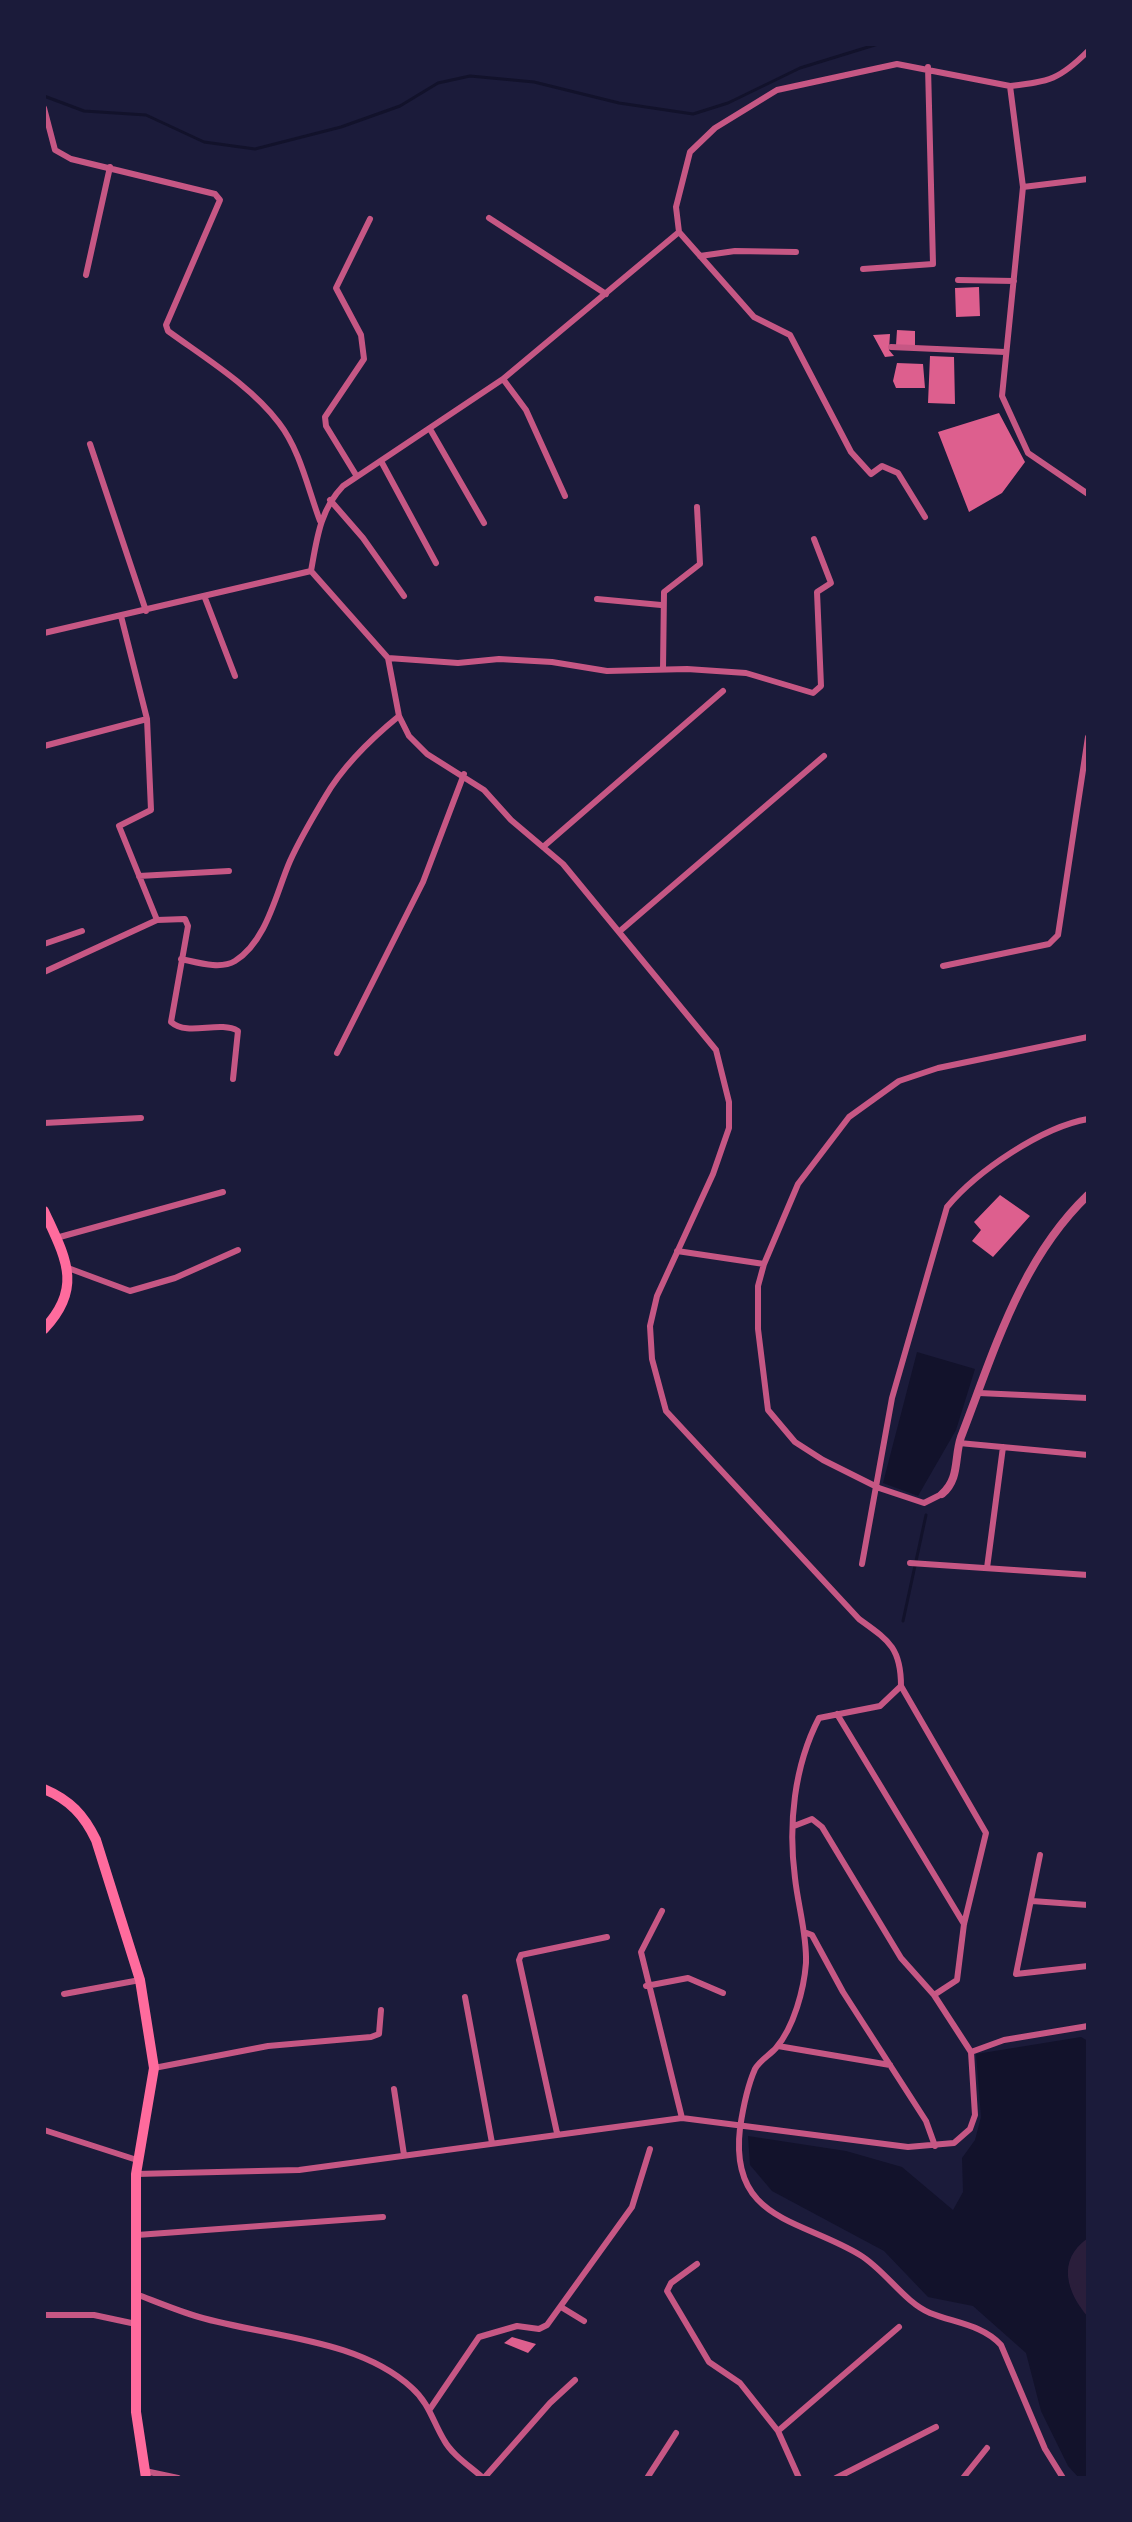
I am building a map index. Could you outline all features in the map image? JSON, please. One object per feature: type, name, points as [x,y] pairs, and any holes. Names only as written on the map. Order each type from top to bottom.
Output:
[{"type":"main road","points":[[44,1211],[68,1268],[69,1280],[59,1312],[44,1329]]},
{"type":"main road","points":[[44,1789],[58,1795],[83,1814],[96,1840],[140,1980],[154,2068],[136,2174],[136,2412],[146,2475]]},
{"type":"street","points":[[925,517],[898,473],[882,466],[871,474],[851,452],[790,335],[754,317],[679,232],[676,207],[690,152],[715,128],[777,90],[897,64],[928,67],[1010,86],[1051,81],[1065,75],[1088,51]]},
{"type":"street","points":[[863,269],[933,264],[928,67]]},
{"type":"street","points":[[1010,86],[1023,187],[1002,396],[1028,453],[1088,494]]},
{"type":"street","points":[[44,108],[55,150],[71,159],[215,194],[220,200],[166,325],[168,331],[226,374],[279,422],[296,452],[320,522]]},
{"type":"street","points":[[86,275],[110,167]]},
{"type":"street","points":[[1023,187],[1088,179]]},
{"type":"street","points":[[489,218],[606,294]]},
{"type":"street","points":[[356,475],[326,426],[325,417],[364,359],[361,335],[336,288],[370,219]]},
{"type":"street","points":[[311,571],[320,522],[330,500],[356,475],[503,379],[679,232]]},
{"type":"street","points":[[700,256],[735,251],[796,252]]},
{"type":"street","points":[[958,280],[1014,281]]},
{"type":"street","points":[[891,347],[1005,352]]},
{"type":"street","points":[[503,379],[526,410],[565,496]]},
{"type":"street","points":[[430,429],[484,523]]},
{"type":"street","points":[[90,444],[146,611]]},
{"type":"street","points":[[381,461],[436,563]]},
{"type":"street","points":[[330,500],[363,538],[404,596]]},
{"type":"street","points":[[663,669],[661,605],[664,592],[700,564],[697,507]]},
{"type":"street","points":[[388,658],[458,663],[499,659],[552,662],[607,671],[663,669],[746,673],[813,693],[821,686],[817,592],[831,583],[814,539]]},
{"type":"street","points":[[44,633],[311,571]]},
{"type":"street","points":[[311,571],[388,658],[399,716],[409,736],[427,754],[464,774],[563,864],[716,1050],[729,1102],[729,1128],[713,1174],[657,1296],[650,1326],[652,1359],[666,1411],[859,1619],[893,1644],[901,1670],[901,1686],[986,1833],[964,1924],[957,1980],[934,1995]]},
{"type":"street","points":[[205,598],[235,676]]},
{"type":"street","points":[[597,599],[661,605]]},
{"type":"street","points":[[121,616],[147,719],[151,810],[119,826],[157,920]]},
{"type":"street","points":[[543,847],[723,691]]},
{"type":"street","points":[[181,959],[212,965],[233,963],[247,950],[267,919],[290,861],[327,793],[373,737],[399,716]]},
{"type":"street","points":[[44,746],[147,719]]},
{"type":"street","points":[[943,966],[1049,944],[1058,935],[1088,737]]},
{"type":"street","points":[[620,931],[824,756]]},
{"type":"street","points":[[337,1053],[423,882],[464,774]]},
{"type":"street","points":[[139,876],[229,871]]},
{"type":"street","points":[[44,972],[157,920],[185,919],[188,926],[171,1022],[183,1028],[235,1028],[238,1031],[233,1079]]},
{"type":"street","points":[[44,944],[82,931]]},
{"type":"street","points":[[1088,1037],[938,1068],[899,1081],[849,1117],[798,1184],[764,1264],[758,1286],[758,1329],[761,1374],[768,1410],[795,1442],[874,1486],[924,1503],[942,1494],[954,1479],[959,1443],[1029,1272],[1061,1223],[1088,1195]]},
{"type":"street","points":[[44,1123],[141,1118]]},
{"type":"street","points":[[862,1564],[892,1398],[947,1207],[960,1192],[1043,1134],[1088,1119]]},
{"type":"street","points":[[56,1238],[223,1192]]},
{"type":"street","points":[[68,1268],[130,1291],[175,1278],[238,1250]]},
{"type":"street","points":[[677,1251],[764,1264]]},
{"type":"street","points":[[979,1393],[1074,1400],[1088,1398]]},
{"type":"street","points":[[959,1443],[1088,1455]]},
{"type":"street","points":[[987,1568],[1003,1447]]},
{"type":"street","points":[[915,1563],[1088,1575]]},
{"type":"street","points":[[901,1686],[880,1706],[819,1718],[803,1749],[794,1826],[794,1876],[804,1932],[803,1991],[778,2046],[757,2065],[741,2125],[738,2151],[743,2176],[761,2205],[779,2219],[861,2255],[927,2312],[991,2334],[1001,2345],[1045,2449],[1063,2478]]},
{"type":"street","points":[[837,1714],[964,1924]]},
{"type":"street","points":[[136,2174],[299,2170],[682,2118],[908,2147],[954,2143],[970,2129],[975,2115],[971,2052],[934,1995],[901,1958],[822,1827],[812,1819],[794,1826]]},
{"type":"street","points":[[1040,1855],[1016,1974],[1088,1966]]},
{"type":"street","points":[[1032,1901],[1088,1905]]},
{"type":"street","points":[[662,1911],[641,1952],[646,1986],[682,2118]]},
{"type":"street","points":[[804,1932],[812,1935],[843,1992],[926,2121],[935,2146]]},
{"type":"street","points":[[557,2133],[519,1960],[521,1955],[607,1937]]},
{"type":"street","points":[[646,1986],[688,1978],[723,1993]]},
{"type":"street","points":[[64,1994],[140,1980]]},
{"type":"street","points":[[465,1997],[492,2143]]},
{"type":"street","points":[[154,2068],[268,2046],[371,2037],[379,2034],[381,2010]]},
{"type":"street","points":[[971,2052],[1004,2040],[1088,2026]]},
{"type":"street","points":[[778,2046],[890,2065]]},
{"type":"street","points":[[394,2089],[404,2155]]},
{"type":"street","points":[[44,2130],[137,2160]]},
{"type":"street","points":[[430,2409],[479,2337],[517,2326],[539,2329],[561,2307],[632,2207],[650,2149]]},
{"type":"street","points":[[137,2235],[383,2217]]},
{"type":"street","points":[[697,2264],[671,2283],[667,2291],[709,2362],[740,2383],[778,2431],[799,2478]]},
{"type":"street","points":[[136,2294],[201,2318],[270,2331],[340,2350],[392,2373],[413,2389],[430,2409],[445,2443],[484,2478],[550,2403],[575,2380]]},
{"type":"street","points":[[561,2307],[584,2321]]},
{"type":"street","points":[[44,2315],[94,2315],[136,2324]]},
{"type":"street","points":[[778,2431],[899,2327]]},
{"type":"street","points":[[836,2478],[936,2427]]},
{"type":"street","points":[[647,2478],[676,2433]]},
{"type":"street","points":[[963,2478],[987,2448]]},
{"type":"street","points":[[146,2475],[178,2478]]},
{"type":"shaded area","points":[[917,1352],[975,1369],[956,1430],[918,1496],[883,1483]]},
{"type":"shaded area","points":[[1081,2037],[1088,2041],[1088,2238],[1072,2256],[1068,2277],[1075,2298],[1088,2317],[1088,2478],[1079,2478],[1068,2466],[1041,2411],[1026,2353],[973,2306],[928,2297],[884,2251],[772,2191],[750,2165],[748,2136],[846,2151],[902,2167],[953,2210],[963,2192],[962,2158],[975,2140],[981,2117],[976,2054]]},
{"type":"shaded area","points":[[1088,2238],[1088,2317],[1074,2298],[1068,2266],[1071,2256]]},
{"type":"building","points":[[979,287],[980,316],[956,317],[955,288]]},
{"type":"building","points":[[897,330],[915,331],[915,346],[896,345]]},
{"type":"building","points":[[890,334],[889,350],[894,356],[885,357],[873,335]]},
{"type":"building","points":[[930,356],[954,357],[955,404],[928,403]]},
{"type":"building","points":[[897,363],[923,364],[925,388],[896,388],[893,381]]},
{"type":"building","points":[[999,413],[1025,462],[1002,493],[969,512],[938,432]]},
{"type":"building","points":[[1000,1195],[1030,1216],[993,1257],[972,1241],[981,1230],[974,1222]]},
{"type":"building","points":[[512,2337],[536,2344],[528,2353],[504,2343]]},
{"type":"waterway","points":[[44,96],[84,111],[146,115],[204,142],[255,149],[341,127],[400,106],[438,83],[470,76],[534,82],[619,103],[693,114],[728,103],[800,68],[878,44]]},
{"type":"waterway","points":[[903,1621],[926,1515]]}]
